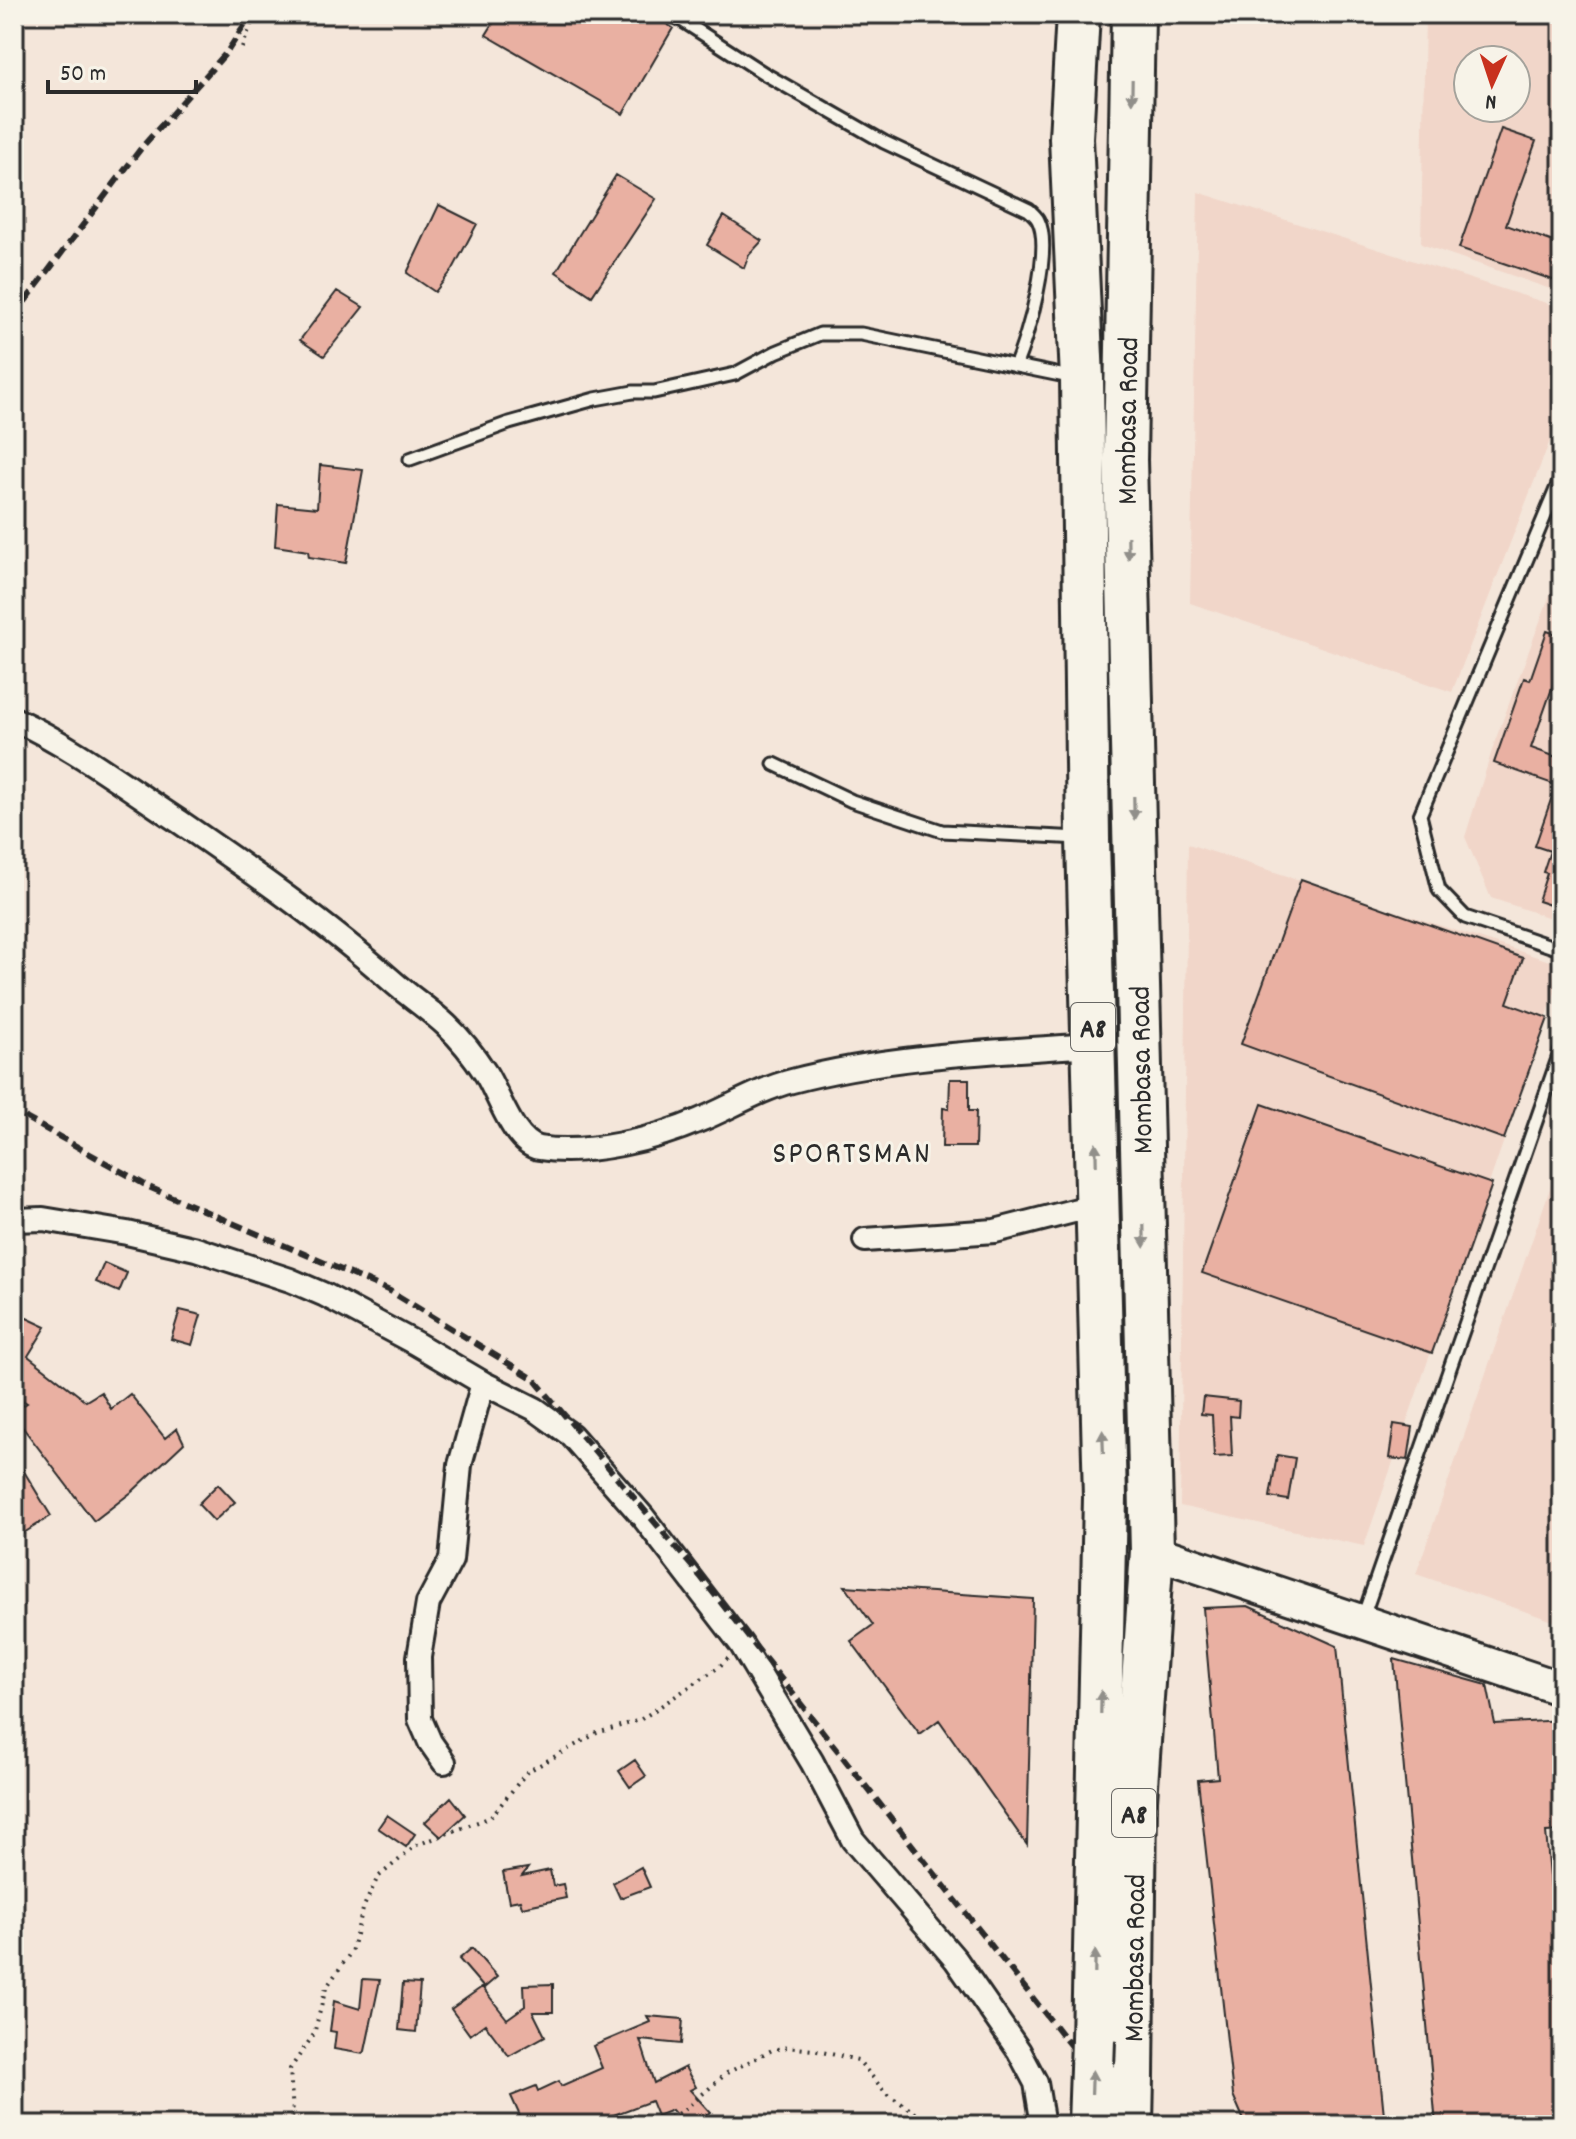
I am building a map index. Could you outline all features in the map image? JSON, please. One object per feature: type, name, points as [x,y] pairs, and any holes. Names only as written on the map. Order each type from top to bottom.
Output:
[{"type":"highway","name":"Mombasa Road","points":[[1078,14],[1071,138],[1082,379],[1088,839],[1105,1498],[1090,2125]]},
{"type":"highway","name":"Mombasa Road","points":[[1131,2125],[1135,1800],[1152,1551],[1125,460],[1133,14]]},
{"type":"street","points":[[14,719],[49,735],[88,759],[222,850],[296,903],[379,969],[457,1037],[486,1074],[515,1130],[531,1147],[555,1150],[594,1148],[651,1137],[699,1121],[789,1081],[868,1064],[922,1056],[1093,1045]]},
{"type":"street","points":[[865,1240],[995,1231],[1097,1205]]},
{"type":"street","points":[[14,1220],[43,1219],[127,1233],[196,1249],[290,1280],[325,1295],[543,1414],[571,1435],[643,1517],[741,1644],[812,1762],[853,1840],[956,1960],[1019,2051],[1036,2083],[1043,2125]]},
{"type":"street","points":[[444,1762],[430,1742],[420,1719],[419,1657],[428,1603],[451,1560],[460,1465],[483,1383]]},
{"type":"street","points":[[1152,1551],[1562,1689]]},
{"type":"lane","points":[[672,14],[765,74],[884,142],[1029,210],[1038,220],[1042,237],[1042,264],[1023,350],[1015,366]]},
{"type":"lane","points":[[410,459],[509,423],[595,399],[633,392],[654,392],[735,374],[788,346],[820,334],[861,334],[1082,379]]},
{"type":"lane","points":[[1562,475],[1420,815],[1439,890],[1465,917],[1562,950]]},
{"type":"lane","points":[[774,764],[852,801],[942,831],[1088,839]]},
{"type":"lane","points":[[1362,1620],[1562,1047]]},
{"type":"path","points":[[242,48],[255,14]]},
{"type":"path","points":[[290,2125],[293,2114],[290,2069],[314,2034],[326,1988],[351,1952],[364,1906],[378,1877],[417,1845],[491,1817],[527,1772],[597,1733],[640,1720],[719,1667],[741,1644]]},
{"type":"path","points":[[656,2125],[684,2110],[727,2073],[747,2061],[787,2047],[858,2060],[886,2093],[933,2125]]},
{"type":"shaded area","points":[[1425,14],[1562,14],[1562,293],[1421,244]]},
{"type":"shaded area","points":[[1198,192],[1562,308],[1562,410],[1452,692],[1190,603]]},
{"type":"shaded area","points":[[1562,563],[1562,922],[1491,898],[1465,837],[1495,741]]},
{"type":"shaded area","points":[[1188,844],[1562,965],[1364,1546],[1180,1506]]},
{"type":"shaded area","points":[[1562,1154],[1562,1624],[1416,1574]]},
{"type":"building","points":[[499,14],[650,14],[673,28],[623,114],[486,35]]},
{"type":"building","points":[[1501,129],[1536,141],[1506,225],[1562,245],[1562,283],[1459,248]]},
{"type":"building","points":[[616,175],[656,199],[592,296],[556,272]]},
{"type":"building","points":[[439,205],[477,224],[453,269],[435,292],[407,273]]},
{"type":"building","points":[[724,216],[762,241],[749,255],[744,268],[707,245]]},
{"type":"building","points":[[337,291],[363,307],[324,356],[300,340]]},
{"type":"building","points":[[320,465],[363,470],[346,563],[309,557],[308,551],[275,546],[278,504],[317,508]]},
{"type":"building","points":[[1547,631],[1562,636],[1562,660],[1531,748],[1562,759],[1562,909],[1538,901],[1550,851],[1535,846],[1556,785],[1494,763],[1524,678],[1530,680]]},
{"type":"building","points":[[1301,879],[1523,958],[1507,1003],[1548,1018],[1504,1139],[1241,1044]]},
{"type":"building","points":[[950,1079],[969,1079],[969,1111],[976,1111],[975,1147],[942,1147],[943,1108],[949,1109]]},
{"type":"building","points":[[1262,1104],[1492,1184],[1432,1353],[1202,1273]]},
{"type":"building","points":[[104,1263],[127,1273],[119,1292],[96,1282]]},
{"type":"building","points":[[180,1310],[201,1315],[192,1345],[171,1339]]},
{"type":"building","points":[[14,1312],[46,1327],[28,1356],[86,1401],[101,1392],[111,1409],[130,1394],[165,1438],[177,1428],[184,1443],[133,1491],[94,1521],[14,1416],[14,1411],[27,1403],[14,1395]]},
{"type":"building","points":[[1203,1397],[1239,1401],[1238,1417],[1230,1416],[1232,1456],[1214,1457],[1212,1415],[1201,1414]]},
{"type":"building","points":[[1394,1424],[1413,1427],[1408,1460],[1389,1458]]},
{"type":"building","points":[[14,1455],[51,1516],[14,1539]]},
{"type":"building","points":[[1277,1455],[1295,1458],[1288,1500],[1270,1497]]},
{"type":"building","points":[[218,1484],[235,1502],[214,1521],[198,1504]]},
{"type":"building","points":[[845,1586],[1033,1599],[1027,1845],[939,1720],[920,1734],[851,1641],[873,1625]]},
{"type":"building","points":[[1248,1606],[1337,1646],[1385,2125],[1246,2125],[1233,2095],[1198,1780],[1218,1778],[1203,1608]]},
{"type":"building","points":[[1394,1659],[1487,1685],[1495,1724],[1562,1720],[1562,1831],[1546,1832],[1562,2012],[1562,2125],[1436,2125]]},
{"type":"building","points":[[635,1760],[646,1776],[630,1787],[619,1771]]},
{"type":"building","points":[[451,1797],[465,1815],[441,1837],[425,1822]]},
{"type":"building","points":[[387,1815],[415,1834],[406,1847],[378,1828]]},
{"type":"building","points":[[641,1867],[650,1887],[620,1898],[613,1883]]},
{"type":"building","points":[[528,1868],[522,1876],[550,1870],[553,1886],[563,1884],[566,1898],[522,1907],[520,1900],[509,1902],[503,1872]]},
{"type":"building","points":[[472,1948],[497,1977],[484,1988],[459,1959]]},
{"type":"building","points":[[363,1979],[380,1980],[365,2051],[363,2054],[334,2049],[336,2032],[330,2031],[334,2001],[360,2009]]},
{"type":"building","points":[[403,1983],[420,1984],[416,2032],[399,2030]]},
{"type":"building","points":[[553,1984],[553,2012],[533,2012],[545,2036],[509,2056],[485,2024],[470,2035],[451,2009],[482,1987],[507,2019],[525,2006],[524,1985]]},
{"type":"building","points":[[647,2016],[683,2019],[681,2044],[640,2040],[654,2083],[685,2067],[696,2087],[690,2090],[710,2112],[695,2125],[685,2125],[672,2110],[657,2116],[651,2101],[608,2117],[612,2125],[524,2125],[511,2096],[536,2086],[538,2091],[559,2081],[561,2086],[602,2068],[593,2046],[650,2022]]},
{"type":"railway","points":[[14,316],[142,147],[227,52],[252,14]]},
{"type":"railway","points":[[14,1102],[26,1118],[149,1187],[390,1291],[534,1379],[700,1576],[1133,2125]]},
{"type":"district","name":"SPORTSMAN","points":[[852,1151]]}]
